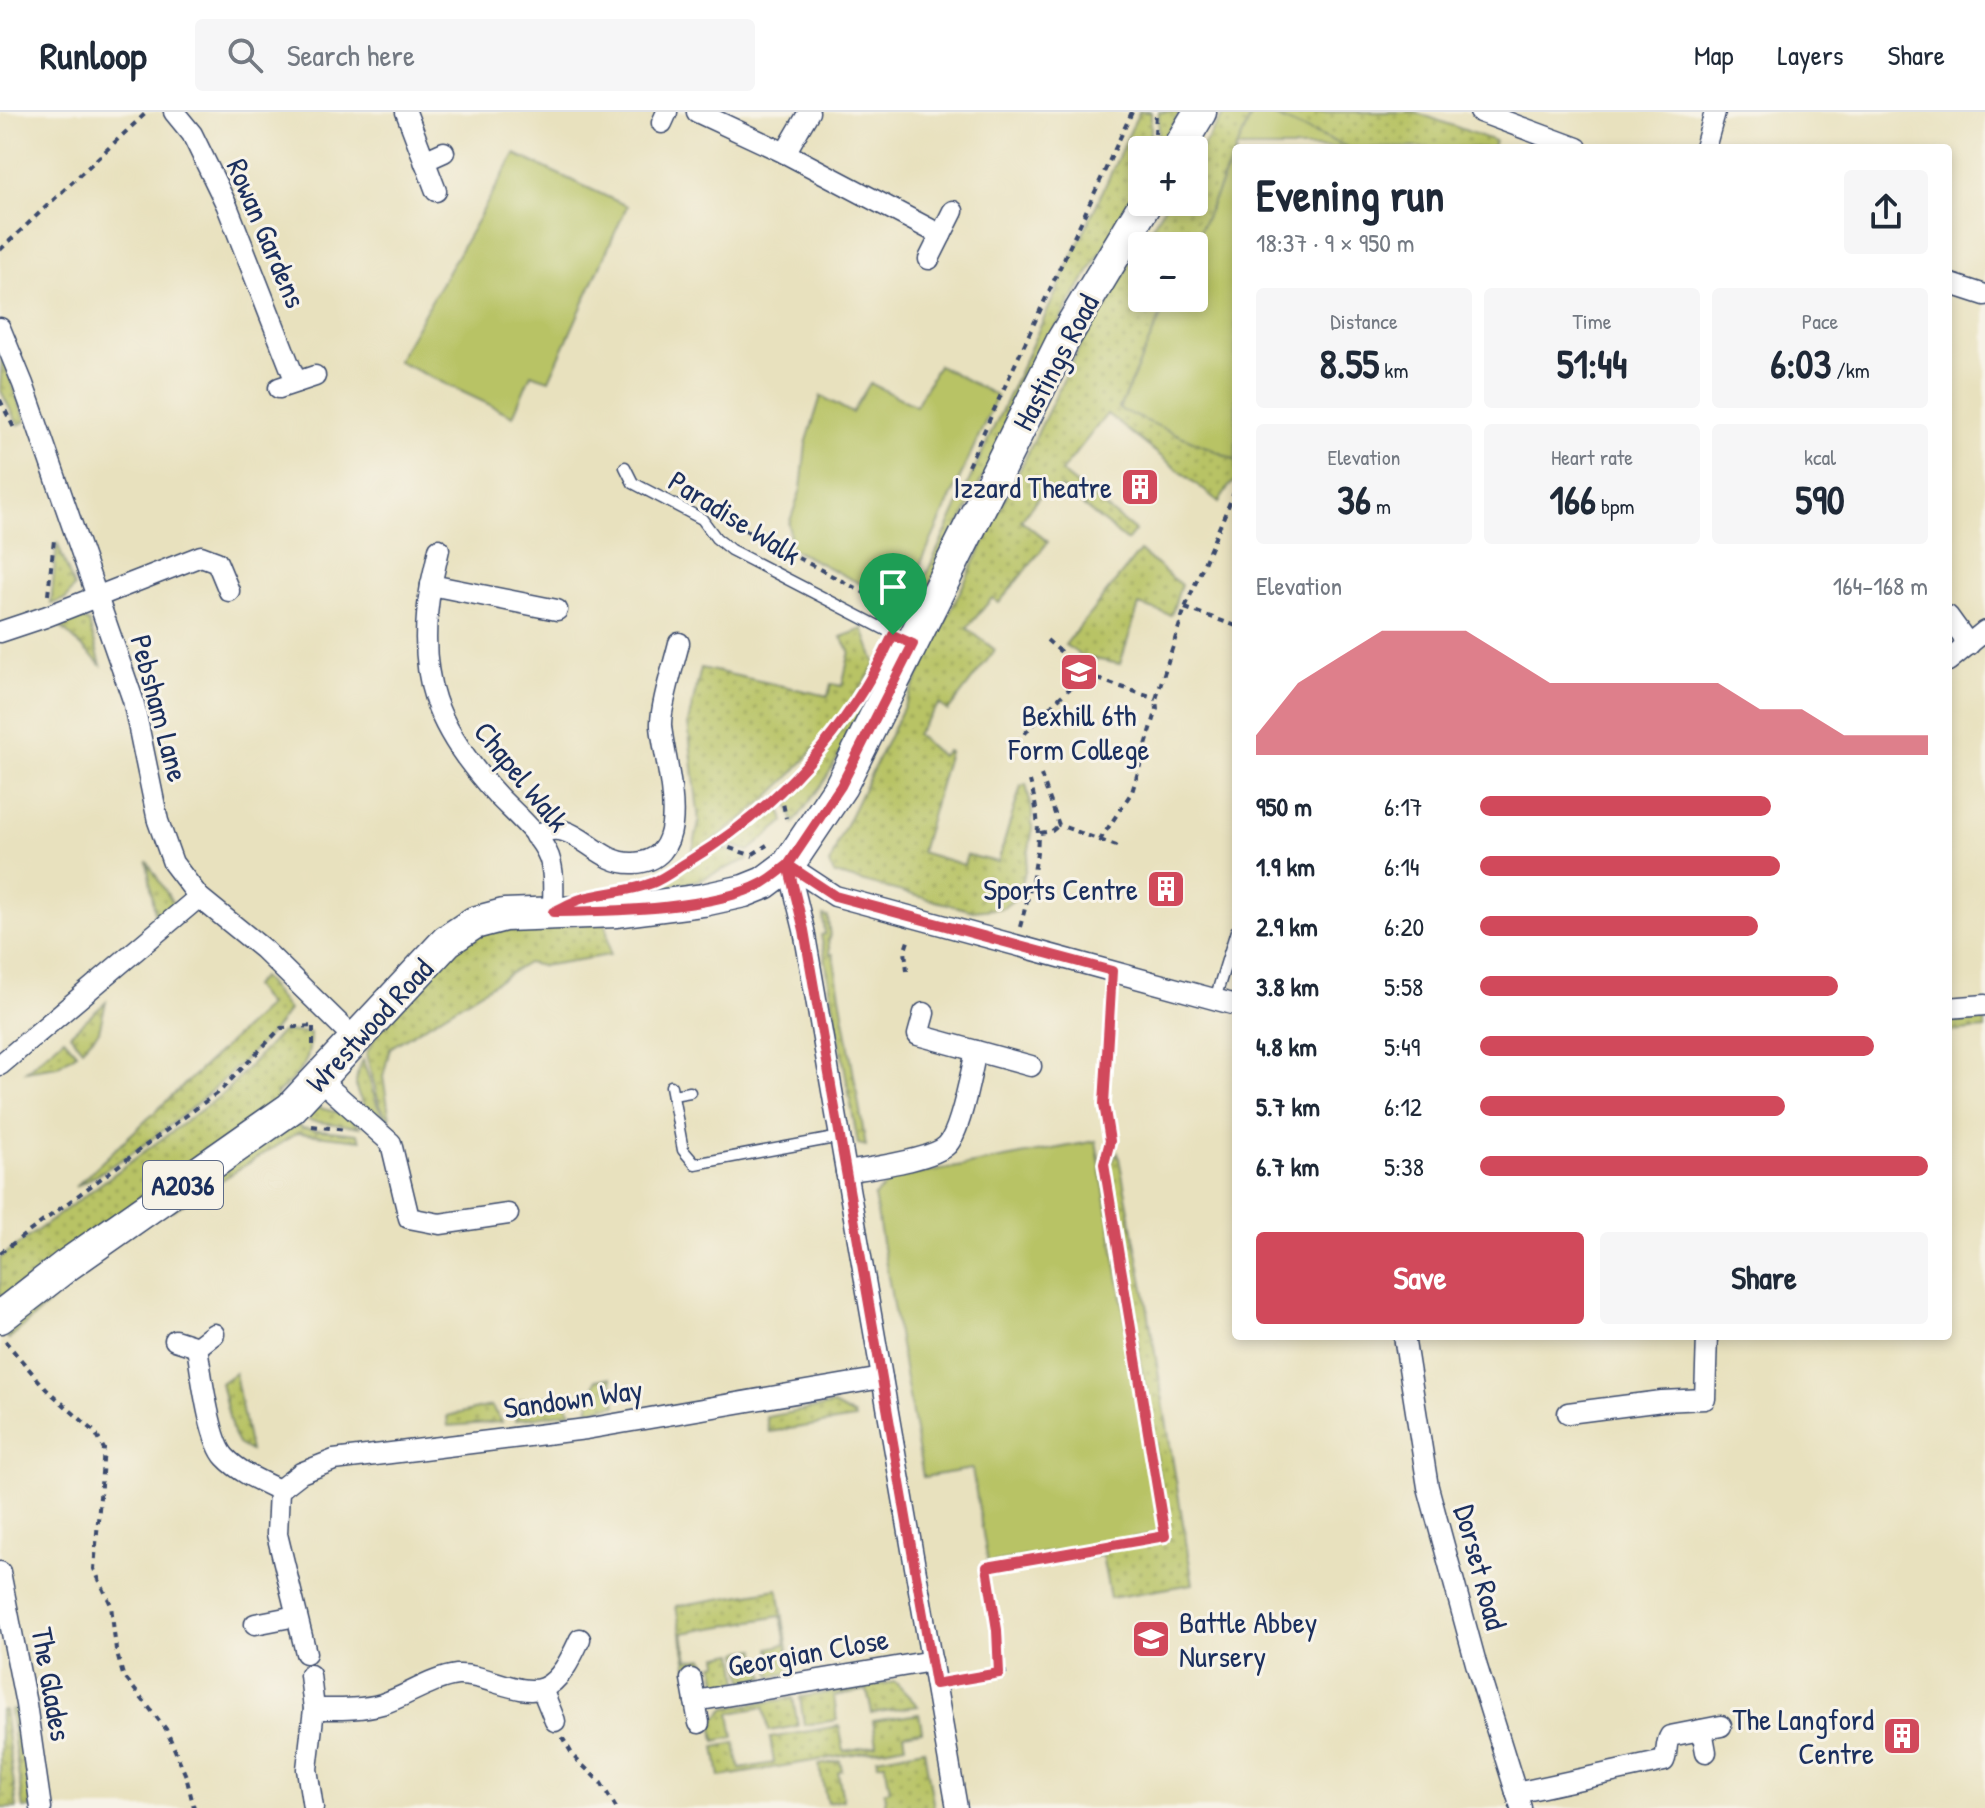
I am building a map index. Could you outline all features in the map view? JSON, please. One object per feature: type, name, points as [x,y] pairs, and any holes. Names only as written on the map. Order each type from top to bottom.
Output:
[{"type":"main road","points":[[1185,136],[1200,112]]},
{"type":"main road","name":"Hastings Road","points":[[769,861],[841,786],[903,639],[1063,340],[1138,216]]},
{"type":"main road","name":"Wrestwood Road","points":[[0,1317],[67,1265],[291,1108],[447,941],[474,923],[504,915],[617,911],[703,900],[744,891],[769,861]]},
{"type":"street","name":"Rowan Gardens","points":[[174,112],[192,134],[227,206],[297,382]]},
{"type":"street","points":[[406,112],[436,191]]},
{"type":"street","points":[[697,112],[785,153],[941,235]]},
{"type":"street","points":[[785,153],[809,112]]},
{"type":"street","points":[[1480,112],[1566,144]]},
{"type":"street","points":[[1706,144],[1715,112]]},
{"type":"street","points":[[424,161],[444,152]]},
{"type":"street","points":[[929,259],[953,211]]},
{"type":"street","points":[[1952,284],[1985,295]]},
{"type":"street","name":"Pebsham Lane","points":[[0,328],[23,384],[133,700],[158,821],[173,863],[199,897],[263,949],[356,1040]]},
{"type":"street","name":"Chapel Walk","points":[[439,549],[426,615],[429,685],[448,732],[486,783],[548,854],[553,871],[553,912]]},
{"type":"street","points":[[0,632],[201,556],[217,562],[229,591]]},
{"type":"street","points":[[431,585],[557,610]]},
{"type":"street","points":[[1952,619],[1977,638],[1952,658]]},
{"type":"street","points":[[535,836],[547,829],[568,831],[613,861],[632,863],[650,860],[665,846],[674,804],[660,724],[679,643]]},
{"type":"street","points":[[769,861],[835,896],[1232,1004]]},
{"type":"street","points":[[769,861],[804,930],[957,1808]]},
{"type":"street","points":[[0,1065],[199,897]]},
{"type":"street","points":[[1952,1008],[1985,1005]]},
{"type":"street","points":[[924,1013],[918,1035],[1031,1066]]},
{"type":"street","points":[[846,1172],[934,1154],[947,1145],[955,1131],[976,1051]]},
{"type":"street","points":[[319,1079],[391,1143],[409,1218],[440,1224],[508,1214]]},
{"type":"street","points":[[197,1347],[214,1334]]},
{"type":"street","points":[[175,1340],[197,1347]]},
{"type":"street","name":"Dorset Road","points":[[1405,1340],[1428,1487],[1477,1667],[1518,1800]]},
{"type":"street","points":[[1568,1413],[1705,1399],[1707,1340]]},
{"type":"street","points":[[197,1347],[211,1426],[222,1455],[248,1474],[279,1490],[277,1534],[306,1653]]},
{"type":"street","name":"Sandown Way","points":[[279,1490],[301,1473],[334,1460],[586,1429],[882,1378]]},
{"type":"street","name":"The Glades","points":[[0,1572],[26,1704],[41,1808]]},
{"type":"street","points":[[255,1624],[296,1616]]},
{"type":"street","points":[[314,1709],[379,1705],[443,1677],[460,1675],[476,1676],[518,1688],[542,1689],[570,1660],[580,1639]]},
{"type":"street","name":"Georgian Close","points":[[695,1701],[932,1661]]},
{"type":"street","points":[[310,1675],[314,1709],[307,1769],[313,1808]]},
{"type":"street","name":"Georgian Close","points":[[691,1679],[699,1723]]},
{"type":"street","points":[[542,1689],[555,1721]]},
{"type":"street","points":[[1518,1800],[1664,1761],[1668,1753],[1666,1742],[1670,1736],[1711,1728],[1706,1752]]},
{"type":"lane","name":"Paradise Walk","points":[[625,467],[633,483],[702,519],[716,538],[731,550],[903,639]]},
{"type":"lane","points":[[1215,999],[1232,944]]},
{"type":"lane","points":[[690,1092],[672,1090],[683,1150],[695,1164],[840,1137]]},
{"type":"path","points":[[0,250],[147,112]]},
{"type":"path","points":[[965,473],[1132,112]]},
{"type":"path","points":[[0,400],[20,440]]},
{"type":"path","points":[[1100,840],[1132,792],[1157,709],[1156,699],[1185,608],[1232,497]]},
{"type":"path","points":[[745,530],[903,613],[903,639]]},
{"type":"path","points":[[45,617],[55,535]]},
{"type":"path","points":[[1185,608],[1232,625]]},
{"type":"path","points":[[1047,640],[1089,676],[1156,699]]},
{"type":"path","points":[[1016,742],[1074,684],[1089,676]]},
{"type":"path","points":[[666,875],[718,844],[781,793],[814,760],[849,710]]},
{"type":"path","points":[[1149,735],[1156,737]]},
{"type":"path","points":[[1041,775],[1059,825]]},
{"type":"path","points":[[1015,945],[1034,873],[1040,833],[1030,781]]},
{"type":"path","points":[[781,793],[788,826]]},
{"type":"path","points":[[1059,825],[1119,847]]},
{"type":"path","points":[[1040,833],[1052,831],[1059,825]]},
{"type":"path","points":[[718,844],[769,861]]},
{"type":"path","points":[[905,950],[907,971]]},
{"type":"path","points":[[999,1673],[997,1630],[987,1567],[1165,1536],[1104,1164],[1110,1141],[1104,1104],[1112,971]]},
{"type":"path","points":[[0,1253],[221,1090],[281,1028],[313,1027],[327,1013]]},
{"type":"path","points":[[0,1337],[46,1389],[95,1432],[104,1449],[94,1569],[111,1605],[116,1650],[123,1675],[166,1729],[186,1776],[194,1808]]},
{"type":"path","points":[[935,1684],[1007,1672]]},
{"type":"path","points":[[555,1721],[574,1757],[601,1783],[616,1808]]},
{"type":"green space","points":[[1139,112],[1151,112],[1151,136],[1128,136],[1128,206],[1052,334],[914,620],[907,616]]},
{"type":"green space","points":[[1159,112],[1180,112],[1166,136],[1158,136]]},
{"type":"green space","points":[[1225,112],[1253,112],[1239,144],[1232,144],[1232,159],[1208,212],[1208,138]]},
{"type":"green space","points":[[1253,112],[1264,112],[1340,144],[1239,144]]},
{"type":"green space","points":[[1264,112],[1415,112],[1495,141],[1494,144],[1340,144]]},
{"type":"green space","points":[[515,154],[627,206],[549,380],[531,374],[513,416],[397,361]]},
{"type":"green space","points":[[1232,160],[1232,458],[1119,409],[1163,312],[1208,312],[1208,232],[1199,232]]},
{"type":"green space","points":[[1158,216],[1206,216],[1199,232],[1149,232]]},
{"type":"green space","points":[[1128,266],[1128,312],[1163,312],[1119,408],[1232,458],[1232,484],[1219,502],[1107,414],[1061,472],[1135,531],[1127,541],[1061,488],[1055,495],[1046,488],[1021,520],[1048,542],[999,603],[992,598],[967,628],[995,650],[948,711],[939,704],[916,734],[941,756],[949,752],[921,852],[964,865],[967,855],[998,862],[1021,786],[1026,784],[1032,810],[1032,833],[1016,898],[1003,908],[973,911],[834,874],[830,864],[839,839],[1084,338]]},
{"type":"green space","points":[[2,357],[26,421],[18,425],[0,389]]},
{"type":"green space","points":[[938,365],[997,396],[902,605],[790,548],[789,524],[801,489],[806,444],[821,396],[852,413],[870,383],[916,406]]},
{"type":"green space","points":[[57,542],[74,587],[66,599],[51,604]]},
{"type":"green space","points":[[1140,551],[1181,585],[1171,615],[1139,605],[1120,664],[1084,657],[1065,645]]},
{"type":"green space","points":[[78,617],[89,623],[101,665],[58,624]]},
{"type":"green space","points":[[863,629],[876,665],[837,721],[773,793],[722,835],[692,854],[699,822],[688,723],[701,668],[828,696],[831,684],[842,686],[850,651],[841,637]]},
{"type":"green space","points":[[889,652],[890,668],[825,780],[794,823],[785,794],[818,763],[870,687]]},
{"type":"green space","points":[[778,798],[784,822],[749,851],[723,843]]},
{"type":"green space","points":[[718,847],[748,856],[748,859],[699,880],[617,900],[655,885]]},
{"type":"green space","points":[[147,861],[174,905],[156,920]]},
{"type":"green space","points":[[823,916],[828,917],[830,954],[833,954],[866,1146],[858,1144],[821,935],[825,934]]},
{"type":"green space","points":[[606,922],[610,955],[542,966],[527,963],[390,1048],[383,1077],[388,1119],[379,1103],[366,1054],[376,1035],[452,949],[482,932]]},
{"type":"green space","points":[[262,977],[288,1010],[272,1032],[212,1090],[168,1126],[75,1187],[268,1006],[253,986]]},
{"type":"green space","points":[[106,1002],[99,1031],[82,1049],[70,1034]]},
{"type":"green space","points":[[1985,1020],[1985,1029],[1952,1032],[1952,1022]]},
{"type":"green space","points":[[282,1031],[310,1033],[310,1044],[302,1068],[276,1095],[279,1101],[0,1300],[0,1258],[224,1093]]},
{"type":"green space","points":[[64,1038],[77,1053],[57,1066],[26,1071]]},
{"type":"green space","points":[[363,1060],[377,1104],[388,1124],[385,1126],[363,1103],[356,1089]]},
{"type":"green space","points":[[315,1107],[348,1115],[360,1127],[310,1121],[301,1114]]},
{"type":"green space","points":[[295,1120],[302,1128],[357,1134],[361,1140],[297,1133],[172,1211],[175,1206]]},
{"type":"green space","points":[[1096,1141],[1161,1533],[988,1563],[972,1469],[923,1477],[874,1196],[893,1179]]},
{"type":"green space","points":[[1118,1153],[1147,1304],[1193,1584],[1110,1598],[1102,1555],[1069,1561],[1068,1557],[1169,1539],[1109,1166]]},
{"type":"green space","points":[[58,1288],[61,1292],[9,1339],[2,1331]]},
{"type":"green space","points":[[235,1373],[250,1451],[238,1444],[233,1434],[221,1383]]},
{"type":"green space","points":[[611,1377],[616,1405],[588,1410],[596,1380]]},
{"type":"green space","points":[[560,1394],[571,1412],[516,1420],[520,1400]]},
{"type":"green space","points":[[833,1405],[855,1419],[769,1432],[766,1417]]},
{"type":"green space","points":[[491,1406],[502,1422],[448,1426],[447,1416]]},
{"type":"green space","points":[[778,1589],[792,1673],[771,1676],[770,1648],[786,1644],[781,1616],[683,1633],[688,1660],[704,1658],[706,1665],[709,1665],[712,1683],[700,1673],[688,1670],[676,1606]]},
{"type":"green space","points":[[756,1649],[758,1657],[761,1657],[765,1678],[744,1681],[739,1652]]},
{"type":"green space","points":[[735,1653],[739,1681],[718,1685],[714,1664],[719,1663],[718,1656]]},
{"type":"green space","points":[[895,1682],[918,1706],[872,1713],[867,1690],[834,1696],[837,1720],[804,1725],[800,1697]]},
{"type":"green space","points":[[793,1698],[798,1726],[769,1731],[764,1707],[730,1713],[734,1737],[715,1741],[712,1721],[726,1708]]},
{"type":"green space","points":[[18,1708],[32,1808],[23,1808],[10,1710]]},
{"type":"green space","points":[[4,1710],[17,1808],[0,1808],[0,1711]]},
{"type":"green space","points":[[919,1714],[922,1731],[904,1734],[906,1745],[720,1777],[715,1747],[735,1743],[740,1769],[774,1763],[770,1738],[839,1726],[844,1751],[877,1745],[873,1721]]},
{"type":"green space","points":[[924,1749],[934,1808],[886,1808],[884,1792],[890,1790],[885,1763],[878,1764],[877,1758]]},
{"type":"green space","points":[[840,1761],[842,1770],[838,1772],[843,1800],[827,1803],[819,1765]]},
{"type":"place","name":"Izzard Theatre","points":[[1140,487]]},
{"type":"place","name":"Bexhill 6th Form College","points":[[1079,672]]},
{"type":"place","name":"Sports Centre","points":[[1166,889]]},
{"type":"place","name":"Battle Abbey Nursery","points":[[1151,1639]]},
{"type":"place","name":"The Langford Centre","points":[[1902,1736]]},
{"type":"route","points":[[893,635],[867,685],[814,760],[781,793],[718,844],[653,882],[614,894],[581,899],[553,912],[617,911],[703,900],[764,883],[788,865],[804,930],[935,1684],[999,1673],[997,1630],[987,1567],[1165,1536],[1104,1164],[1110,1141],[1104,1104],[1112,971],[835,896],[788,865],[841,786],[913,644],[893,635]]}]
